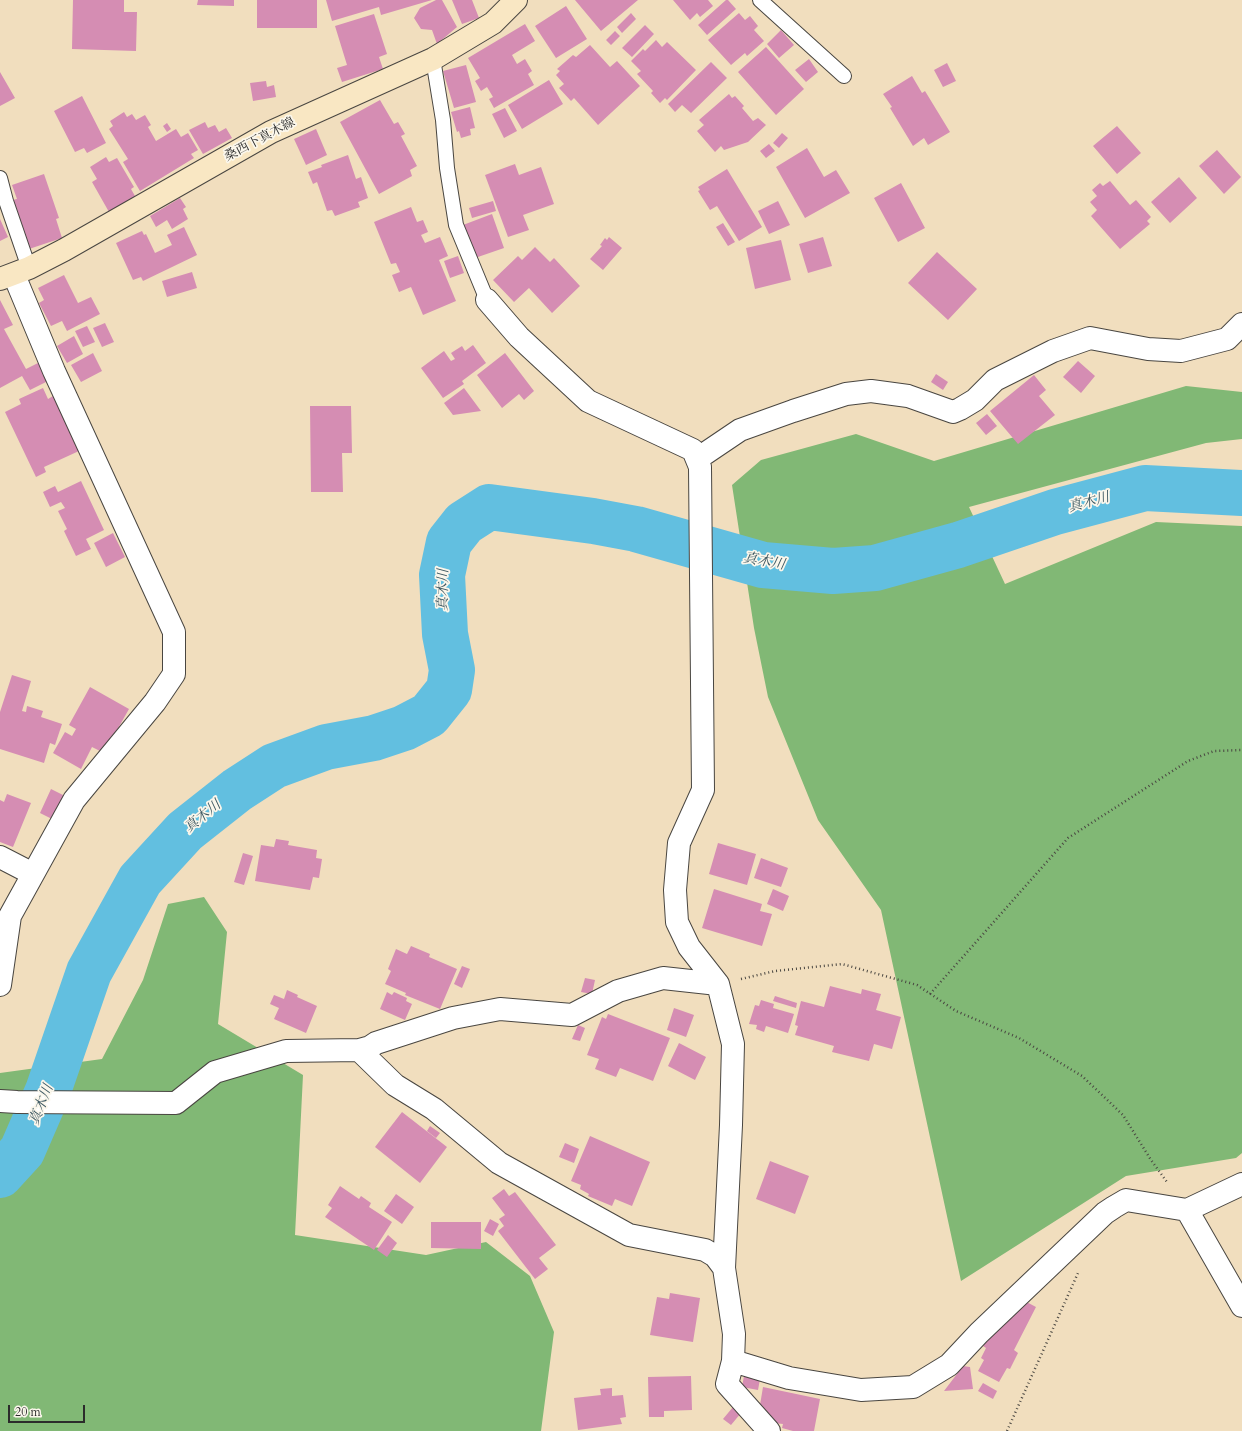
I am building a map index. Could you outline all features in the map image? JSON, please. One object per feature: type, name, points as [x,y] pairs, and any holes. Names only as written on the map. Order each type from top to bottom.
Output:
[{"type":"main road","name":"桑西下真木線","points":[[14,274],[64,250],[271,132],[433,59],[493,23],[516,0]]},
{"type":"street","points":[[0,985],[10,916],[74,800],[155,702],[174,674],[174,632],[54,371],[14,274]]},
{"type":"street","points":[[487,300],[519,337],[588,402],[693,450],[700,467],[703,790],[679,843],[676,890],[677,922],[689,947],[718,984],[733,1044],[731,1124],[724,1268],[734,1334],[732,1361],[727,1384],[769,1431]]},
{"type":"street","points":[[697,459],[740,430],[846,394],[871,391],[908,396],[952,412],[975,400],[995,380],[1053,351],[1090,338],[1148,349],[1181,351],[1227,339],[1242,324]]},
{"type":"street","points":[[0,858],[33,874]]},
{"type":"street","points":[[8,1102],[176,1103],[215,1072],[286,1051],[359,1050],[453,1018],[500,1009],[572,1014],[618,991],[663,978],[718,984]]},
{"type":"street","points":[[359,1050],[395,1085],[434,1109],[499,1163],[629,1235],[705,1250],[715,1256],[724,1268]]},
{"type":"street","points":[[732,1361],[789,1378],[861,1390],[913,1387],[948,1365],[979,1333],[1100,1218],[1114,1207],[1126,1200],[1187,1210],[1242,1184]]},
{"type":"street","points":[[1187,1210],[1242,1306]]},
{"type":"lane","points":[[760,0],[844,76]]},
{"type":"lane","points":[[433,59],[443,120],[447,168],[456,225],[487,300]]},
{"type":"lane","points":[[0,178],[6,201],[14,274]]},
{"type":"path","points":[[930,994],[1068,838],[1188,760],[1214,751],[1242,750]]},
{"type":"path","points":[[718,984],[775,971],[842,964],[918,985],[956,1011],[1019,1038],[1082,1076],[1123,1115],[1151,1160],[1187,1210]]},
{"type":"path","points":[[1007,1431],[1079,1271]]},
{"type":"green space","points":[[1186,386],[1242,392],[1242,439],[1206,443],[969,507],[1005,584],[1156,522],[1242,526],[1242,1153],[1236,1158],[1126,1176],[961,1281],[881,910],[818,820],[768,697],[754,628],[732,485],[761,460],[856,434],[934,461]]},
{"type":"green space","points":[[204,897],[227,932],[218,1024],[303,1075],[295,1235],[426,1255],[486,1242],[530,1276],[554,1332],[541,1431],[0,1431],[0,1073],[102,1059],[143,980],[168,904]]},
{"type":"building","points":[[73,0],[124,0],[124,12],[137,12],[136,51],[72,49]]},
{"type":"building","points":[[198,0],[234,0],[234,6],[197,5]]},
{"type":"building","points":[[257,0],[317,0],[317,28],[257,28]]},
{"type":"building","points":[[326,0],[432,0],[381,15],[379,7],[332,21]]},
{"type":"building","points":[[436,0],[442,0],[457,27],[437,44],[432,30],[421,29],[414,18],[420,8]]},
{"type":"building","points":[[452,0],[472,0],[479,18],[462,24]]},
{"type":"building","points":[[575,0],[638,0],[601,31]]},
{"type":"building","points":[[673,0],[708,0],[713,6],[700,17],[697,13],[690,20]]},
{"type":"building","points":[[726,0],[728,0],[736,9],[707,35],[698,25]]},
{"type":"building","points":[[566,6],[587,39],[556,58],[535,26]]},
{"type":"building","points":[[631,13],[636,19],[622,33],[617,27]]},
{"type":"building","points":[[739,13],[745,20],[750,16],[758,26],[754,30],[764,41],[747,56],[745,53],[731,65],[708,40]]},
{"type":"building","points":[[374,14],[387,54],[379,57],[383,69],[342,82],[337,68],[347,65],[335,26]]},
{"type":"building","points":[[525,24],[535,41],[512,55],[517,64],[525,59],[532,71],[528,74],[534,85],[494,108],[489,99],[493,97],[487,87],[481,91],[475,81],[480,78],[468,58]]},
{"type":"building","points":[[645,25],[654,34],[632,57],[622,48]]},
{"type":"building","points":[[781,30],[794,45],[779,58],[767,44]]},
{"type":"building","points":[[615,31],[620,36],[611,45],[606,40]]},
{"type":"building","points":[[656,40],[662,47],[667,42],[696,70],[667,100],[665,98],[660,103],[651,93],[653,91],[637,74],[641,71],[631,61],[643,49],[645,51]]},
{"type":"building","points":[[590,45],[610,67],[617,61],[640,86],[598,125],[574,98],[571,101],[559,88],[564,84],[556,75],[560,71],[557,69],[573,55],[576,57]]},
{"type":"building","points":[[766,47],[804,89],[776,115],[738,72]]},
{"type":"building","points":[[809,59],[818,72],[806,82],[795,70]]},
{"type":"building","points":[[711,62],[727,78],[691,113],[682,105],[675,112],[668,104]]},
{"type":"building","points":[[947,63],[956,81],[943,87],[934,70]]},
{"type":"building","points":[[466,65],[476,102],[454,108],[443,71]]},
{"type":"building","points":[[0,72],[15,98],[0,106]]},
{"type":"building","points":[[912,76],[922,93],[925,91],[950,132],[928,145],[924,138],[913,146],[890,108],[892,107],[883,94]]},
{"type":"building","points":[[549,80],[563,104],[522,129],[508,105]]},
{"type":"building","points":[[266,81],[267,87],[274,85],[276,97],[253,101],[250,83]]},
{"type":"building","points":[[729,94],[732,98],[735,96],[744,106],[742,108],[753,121],[758,118],[766,125],[748,142],[724,150],[721,146],[715,152],[697,131],[704,125],[699,120]]},
{"type":"building","points":[[82,96],[106,143],[87,153],[84,148],[75,152],[54,111]]},
{"type":"building","points":[[380,100],[394,124],[398,122],[405,134],[401,136],[417,166],[410,170],[412,176],[379,194],[340,122]]},
{"type":"building","points":[[470,107],[475,128],[470,129],[471,135],[461,138],[459,131],[457,132],[451,112]]},
{"type":"building","points":[[505,108],[517,131],[504,138],[492,114]]},
{"type":"building","points":[[124,112],[127,117],[132,114],[136,120],[145,115],[151,125],[148,127],[156,141],[176,129],[181,137],[188,133],[198,150],[191,154],[194,158],[140,191],[123,162],[128,159],[109,129],[113,126],[110,121]]},
{"type":"building","points":[[205,122],[208,128],[215,125],[219,132],[226,128],[232,138],[203,154],[189,130]]},
{"type":"building","points":[[167,123],[171,129],[167,132],[163,126]]},
{"type":"building","points":[[1117,126],[1141,153],[1117,174],[1093,146]]},
{"type":"building","points":[[316,129],[327,155],[306,165],[294,139]]},
{"type":"building","points":[[782,133],[788,138],[779,148],[773,143]]},
{"type":"building","points":[[769,144],[775,151],[766,158],[760,151]]},
{"type":"building","points":[[807,148],[824,177],[836,170],[850,193],[805,218],[776,167]]},
{"type":"building","points":[[1217,150],[1241,177],[1224,194],[1199,166]]},
{"type":"building","points":[[348,155],[356,179],[361,177],[368,198],[358,202],[360,207],[335,216],[332,210],[327,211],[317,182],[313,184],[308,172],[322,167],[321,165]]},
{"type":"building","points":[[106,157],[109,162],[117,158],[134,187],[131,189],[135,196],[109,212],[92,182],[97,179],[90,167]]},
{"type":"building","points":[[515,164],[519,175],[541,167],[554,204],[523,215],[529,230],[508,237],[485,175]]},
{"type":"building","points":[[727,169],[762,227],[739,241],[717,206],[710,210],[698,191],[700,190],[698,187]]},
{"type":"building","points":[[44,174],[59,218],[56,219],[62,238],[29,249],[12,200],[17,199],[12,185]]},
{"type":"building","points":[[1179,177],[1197,198],[1170,223],[1151,202]]},
{"type":"building","points":[[1110,181],[1130,205],[1136,200],[1151,217],[1147,221],[1150,224],[1120,249],[1091,216],[1097,210],[1090,202],[1097,196],[1092,190],[1100,183],[1103,186]]},
{"type":"building","points":[[901,183],[925,228],[898,242],[874,198]]},
{"type":"building","points":[[180,198],[186,207],[183,209],[188,219],[172,229],[167,220],[156,227],[150,216]]},
{"type":"building","points":[[493,201],[496,211],[472,218],[469,208]]},
{"type":"building","points":[[778,201],[790,225],[769,234],[758,211]]},
{"type":"building","points":[[411,207],[417,222],[423,220],[428,232],[421,235],[425,243],[440,237],[448,256],[439,260],[456,301],[423,315],[411,287],[399,292],[392,275],[400,272],[396,263],[391,264],[374,222]]},
{"type":"building","points":[[492,214],[504,248],[475,258],[463,225]]},
{"type":"building","points":[[0,219],[8,237],[0,241]]},
{"type":"building","points":[[723,223],[735,242],[728,246],[716,227]]},
{"type":"building","points":[[184,227],[197,255],[143,281],[141,277],[133,280],[116,243],[142,231],[144,235],[146,234],[155,253],[172,245],[167,235]]},
{"type":"building","points":[[609,237],[622,248],[603,270],[590,259],[602,246],[600,245],[605,238],[607,240]]},
{"type":"building","points":[[823,237],[832,266],[808,273],[799,244]]},
{"type":"building","points":[[781,240],[791,280],[755,289],[746,248]]},
{"type":"building","points":[[535,247],[550,262],[554,258],[580,286],[552,313],[529,288],[514,302],[493,280],[518,256],[522,260]]},
{"type":"building","points":[[937,252],[977,289],[948,320],[908,283]]},
{"type":"building","points":[[458,256],[464,273],[450,278],[444,261]]},
{"type":"building","points":[[192,272],[197,288],[167,297],[162,281]]},
{"type":"building","points":[[64,275],[78,303],[91,297],[100,314],[67,331],[62,321],[51,326],[39,303],[44,300],[38,288]]},
{"type":"building","points":[[0,300],[13,325],[4,329],[26,369],[42,361],[52,379],[30,390],[22,376],[0,388]]},
{"type":"building","points":[[105,323],[114,342],[102,347],[93,328]]},
{"type":"building","points":[[87,326],[95,342],[83,347],[75,331]]},
{"type":"building","points":[[74,336],[83,354],[67,363],[57,346]]},
{"type":"building","points":[[473,345],[486,363],[462,381],[464,384],[443,398],[421,368],[444,351],[451,361],[455,359],[451,353],[462,346],[465,351]]},
{"type":"building","points":[[93,353],[102,371],[81,382],[71,365]]},
{"type":"building","points":[[505,353],[534,391],[524,400],[519,394],[502,408],[477,375]]},
{"type":"building","points":[[1078,361],[1095,376],[1081,393],[1063,377]]},
{"type":"building","points":[[936,374],[948,382],[943,390],[931,382]]},
{"type":"building","points":[[1034,375],[1046,390],[1039,396],[1055,415],[1018,444],[990,411]]},
{"type":"building","points":[[43,388],[48,399],[53,396],[79,451],[44,467],[46,472],[36,477],[5,412],[21,404],[19,399]]},
{"type":"building","points":[[464,388],[481,411],[453,415],[444,403]]},
{"type":"building","points":[[310,406],[351,406],[352,453],[342,453],[343,492],[311,492]]},
{"type":"building","points":[[987,414],[997,426],[986,435],[976,423]]},
{"type":"building","points":[[81,481],[104,530],[86,539],[91,549],[76,556],[64,531],[67,529],[58,511],[65,508],[61,502],[50,507],[43,492],[55,486],[58,492]]},
{"type":"building","points":[[113,533],[125,557],[106,567],[94,543]]},
{"type":"building","points":[[12,675],[31,681],[22,711],[26,712],[27,706],[43,711],[41,717],[62,724],[55,745],[50,743],[44,763],[0,749],[0,712]]},
{"type":"building","points":[[90,687],[129,709],[104,753],[92,747],[81,769],[53,753],[65,732],[72,736],[76,729],[69,725]]},
{"type":"building","points":[[51,789],[69,798],[58,822],[40,813]]},
{"type":"building","points":[[7,794],[31,803],[13,847],[0,842],[0,800],[4,802]]},
{"type":"building","points":[[276,839],[289,841],[288,845],[317,850],[316,858],[322,859],[319,878],[313,877],[310,890],[255,881],[261,845],[274,847]]},
{"type":"building","points":[[718,843],[756,854],[747,885],[709,874]]},
{"type":"building","points":[[243,853],[253,856],[244,885],[234,882]]},
{"type":"building","points":[[761,858],[788,868],[781,887],[754,878]]},
{"type":"building","points":[[714,889],[762,904],[760,911],[772,914],[762,946],[702,928]]},
{"type":"building","points":[[773,889],[789,896],[783,911],[767,904]]},
{"type":"building","points":[[411,946],[430,954],[429,957],[457,969],[440,1009],[405,995],[406,993],[385,984],[391,971],[388,969],[396,949],[407,954]]},
{"type":"building","points":[[462,966],[470,969],[462,988],[454,984]]},
{"type":"building","points":[[585,978],[595,980],[592,994],[581,992]]},
{"type":"building","points":[[830,986],[861,994],[862,989],[881,994],[876,1010],[901,1017],[892,1049],[874,1044],[869,1061],[832,1052],[834,1046],[795,1035],[798,1026],[795,1025],[801,1001],[824,1007]]},
{"type":"building","points":[[287,990],[298,995],[297,997],[317,1006],[306,1033],[274,1019],[279,1008],[270,1004],[274,995],[284,999]]},
{"type":"building","points":[[387,992],[392,995],[394,992],[407,998],[406,1001],[412,1004],[405,1020],[380,1009]]},
{"type":"building","points":[[775,996],[797,1003],[796,1008],[773,1001]]},
{"type":"building","points":[[761,1000],[774,1004],[773,1008],[794,1014],[788,1033],[766,1026],[764,1032],[756,1029],[757,1025],[749,1024],[755,1005],[759,1006]]},
{"type":"building","points":[[674,1008],[694,1015],[686,1037],[667,1030]]},
{"type":"building","points":[[608,1014],[670,1038],[653,1081],[620,1068],[616,1077],[595,1069],[599,1059],[587,1055],[602,1017],[606,1019]]},
{"type":"building","points":[[578,1025],[585,1028],[580,1041],[572,1039]]},
{"type":"building","points":[[679,1043],[706,1057],[695,1080],[668,1066]]},
{"type":"building","points":[[402,1112],[447,1147],[420,1183],[375,1147]]},
{"type":"building","points":[[430,1126],[440,1133],[436,1138],[427,1131]]},
{"type":"building","points":[[590,1136],[650,1162],[632,1206],[615,1199],[612,1206],[588,1196],[589,1194],[580,1189],[581,1185],[571,1181]]},
{"type":"building","points":[[565,1143],[579,1149],[574,1163],[559,1157]]},
{"type":"building","points":[[770,1161],[809,1176],[795,1214],[756,1199]]},
{"type":"building","points":[[340,1186],[359,1199],[361,1196],[371,1203],[369,1207],[392,1222],[374,1250],[325,1217],[332,1208],[328,1205]]},
{"type":"building","points":[[504,1189],[509,1196],[515,1192],[556,1245],[539,1258],[548,1269],[535,1279],[498,1231],[504,1226],[499,1219],[505,1215],[492,1198]]},
{"type":"building","points":[[396,1194],[414,1207],[402,1224],[384,1211]]},
{"type":"building","points":[[490,1219],[499,1224],[493,1236],[484,1231]]},
{"type":"building","points":[[431,1222],[481,1222],[481,1249],[431,1248]]},
{"type":"building","points":[[388,1235],[397,1243],[387,1257],[377,1250]]},
{"type":"building","points":[[670,1293],[700,1298],[693,1342],[650,1335],[657,1297],[669,1299]]},
{"type":"building","points":[[1019,1298],[1036,1307],[1014,1350],[1018,1353],[1010,1369],[1007,1368],[999,1382],[978,1371],[984,1360],[981,1358],[986,1348],[983,1346],[995,1324]]},
{"type":"building","points":[[963,1366],[970,1367],[973,1389],[944,1391]]},
{"type":"building","points":[[691,1376],[692,1410],[664,1411],[664,1417],[649,1417],[648,1377]]},
{"type":"building","points":[[744,1376],[760,1379],[758,1390],[742,1387]]},
{"type":"building","points":[[983,1383],[997,1391],[993,1399],[978,1391]]},
{"type":"building","points":[[763,1387],[820,1399],[814,1431],[793,1431],[782,1428],[783,1424],[774,1423],[774,1419],[768,1418],[769,1414],[762,1412],[763,1406],[760,1405]]},
{"type":"building","points":[[612,1388],[612,1396],[623,1395],[626,1417],[620,1418],[622,1424],[578,1430],[574,1398],[601,1395],[600,1389]]},
{"type":"building","points":[[733,1407],[741,1413],[731,1425],[723,1419]]},
{"type":"waterway","name":"真木川","points":[[0,1175],[22,1151],[48,1091],[89,972],[140,880],[185,831],[237,790],[274,766],[326,747],[374,738],[404,728],[429,715],[449,690],[452,670],[445,634],[442,575],[449,542],[464,523],[489,507],[593,521],[636,529],[763,565],[833,571],[875,568],[958,545],[1055,512],[1145,488],[1242,493]]}]
